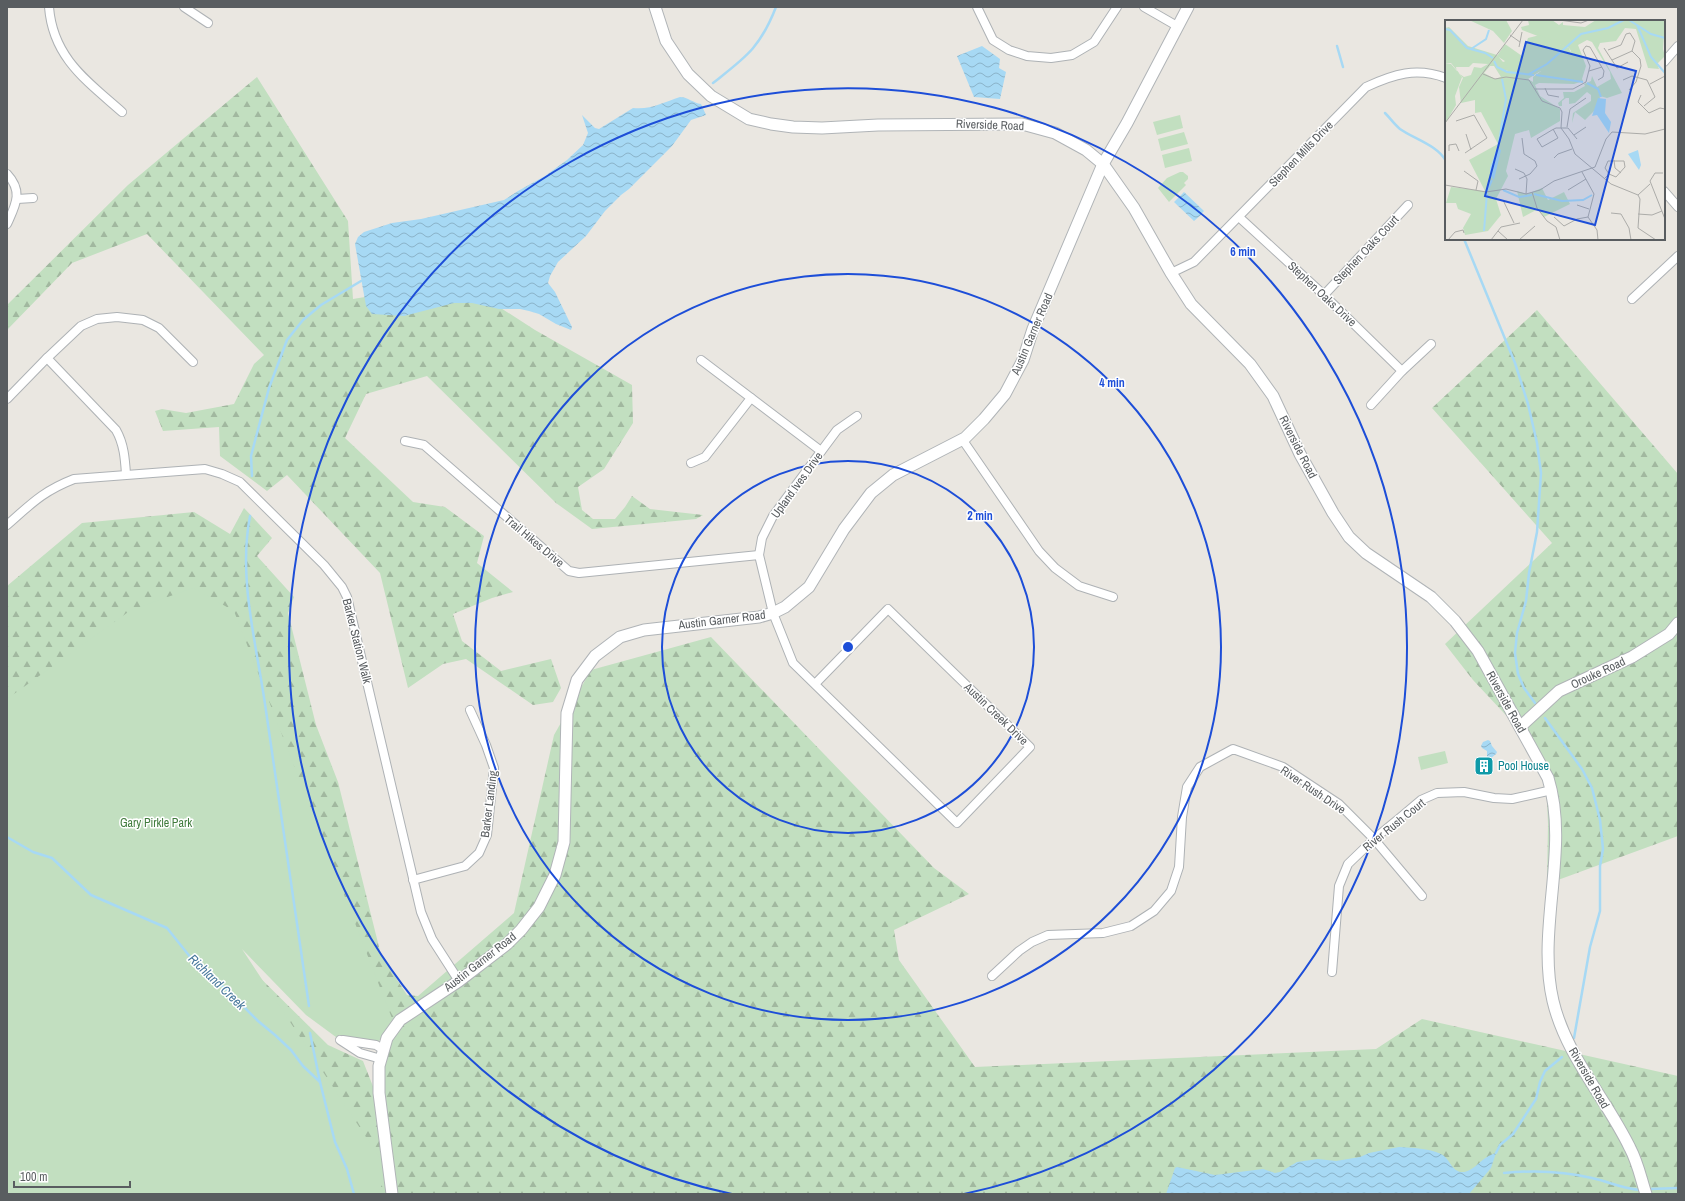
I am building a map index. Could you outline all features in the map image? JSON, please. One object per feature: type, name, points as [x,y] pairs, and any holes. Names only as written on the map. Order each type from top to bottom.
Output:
[{"type":"street","points":[[49,7],[53,31],[61,49],[73,67],[122,112]]},
{"type":"street","points":[[184,7],[208,23]]},
{"type":"street","name":"Riverside Road","points":[[655,7],[666,41],[688,74],[711,96],[749,119],[793,127],[822,128],[878,125],[1022,124],[1055,133],[1086,150],[1103,164],[1134,208],[1171,273],[1191,304],[1250,364],[1273,396],[1300,454],[1333,513],[1349,537],[1366,553],[1431,598],[1455,621],[1478,651],[1548,778],[1552,790],[1556,831],[1549,968],[1553,1001],[1563,1030],[1577,1062],[1630,1147],[1637,1163],[1646,1194]]},
{"type":"street","points":[[977,7],[993,40],[1010,50],[1027,56],[1051,58],[1072,55],[1094,42],[1117,7]]},
{"type":"street","points":[[1144,7],[1177,26]]},
{"type":"street","name":"Austin Garner Road","points":[[392,1194],[379,1093],[379,1066],[387,1038],[400,1020],[459,981],[506,944],[521,930],[539,907],[555,875],[564,842],[567,713],[577,680],[588,663],[620,637],[644,630],[759,617],[773,613],[785,607],[809,587],[844,529],[871,493],[893,475],[962,439],[984,419],[1005,394],[1023,360],[1033,330],[1103,164],[1127,123],[1188,7]]},
{"type":"street","points":[[1665,61],[1678,46]]},
{"type":"street","name":"Stephen Mills Drive","points":[[1171,273],[1194,262],[1240,218],[1366,87],[1398,74],[1431,73],[1445,78]]},
{"type":"street","points":[[7,174],[12,180],[17,199],[7,224]]},
{"type":"street","points":[[1665,192],[1678,207]]},
{"type":"street","points":[[17,199],[33,198]]},
{"type":"street","name":"Stephen Oaks Court","points":[[1324,294],[1408,205]]},
{"type":"street","name":"Stephen Oaks Drive","points":[[1240,218],[1324,294],[1402,371]]},
{"type":"street","points":[[1632,299],[1678,256]]},
{"type":"street","points":[[7,399],[81,326],[97,319],[117,317],[143,320],[159,328],[193,362]]},
{"type":"street","points":[[1371,405],[1402,371],[1431,344]]},
{"type":"street","points":[[47,358],[116,430],[121,438],[125,456],[126,474]]},
{"type":"street","points":[[701,360],[821,452]]},
{"type":"street","points":[[691,463],[705,457],[751,398]]},
{"type":"street","name":"Upland Ives Drive","points":[[773,613],[759,555],[762,538],[772,516],[837,430],[857,416]]},
{"type":"street","points":[[962,439],[1039,551],[1055,568],[1079,586],[1113,597]]},
{"type":"street","name":"Trail Hikes Drive","points":[[405,441],[424,446],[569,571],[579,573],[759,555]]},
{"type":"street","name":"Barker Station Walk","points":[[7,525],[40,495],[55,486],[74,479],[205,469],[222,474],[240,482],[324,565],[342,586],[347,596],[421,912],[432,939],[459,981]]},
{"type":"street","name":"Austin Creek Drive","points":[[773,613],[793,663],[957,823],[1030,747],[888,609],[815,684]]},
{"type":"street","name":"Orouke Road","points":[[1520,727],[1558,691],[1632,657],[1669,634],[1678,623]]},
{"type":"street","name":"Barker Landing","points":[[413,880],[465,866],[478,853],[487,836],[494,768],[486,745],[470,710]]},
{"type":"street","name":"River Rush Drive","points":[[992,976],[1019,951],[1032,942],[1048,935],[1103,932],[1131,926],[1154,911],[1171,891],[1179,867],[1182,817],[1187,787],[1200,767],[1233,749],[1283,767],[1339,804],[1374,838],[1422,896]]},
{"type":"street","name":"River Rush Court","points":[[1332,972],[1339,886],[1348,864],[1374,838],[1421,800],[1437,793],[1464,792],[1494,798],[1512,799],[1552,790]]},
{"type":"green space","points":[[257,77],[348,221],[353,299],[459,281],[535,330],[632,385],[633,423],[604,469],[578,487],[582,510],[593,519],[615,519],[632,496],[650,509],[703,515],[696,519],[592,529],[556,503],[427,376],[366,394],[345,438],[413,502],[445,507],[484,536],[477,563],[513,592],[492,598],[453,614],[462,641],[501,671],[551,659],[561,688],[553,702],[533,705],[466,659],[443,664],[408,688],[380,573],[287,475],[267,491],[220,456],[219,427],[163,431],[155,411],[162,409],[186,413],[234,404],[254,364],[264,355],[147,234],[72,263],[7,330],[7,305],[128,185]]},
{"type":"green space","points":[[1180,115],[1183,128],[1157,135],[1153,122]]},
{"type":"green space","points":[[1184,132],[1188,144],[1161,151],[1158,139]]},
{"type":"green space","points":[[1189,148],[1192,161],[1165,168],[1162,155]]},
{"type":"green space","points":[[1183,172],[1188,176],[1188,179],[1184,183],[1186,185],[1169,202],[1158,188],[1167,178]]},
{"type":"green space","points":[[1537,310],[1678,474],[1678,618],[1670,628],[1678,636],[1678,836],[1547,884],[1548,824],[1546,777],[1517,727],[1473,680],[1445,644],[1552,543],[1432,408]]},
{"type":"green space","points":[[244,508],[272,538],[257,556],[294,597],[288,613],[316,725],[338,782],[381,955],[407,995],[418,996],[514,913],[554,735],[591,670],[711,637],[934,868],[969,894],[894,930],[899,960],[975,1067],[1376,1049],[1422,1019],[1678,1076],[1678,1194],[338,1194],[242,960],[328,1045],[363,1061],[374,1089],[393,1021],[7,726],[7,586],[82,523],[194,512],[230,534]]},
{"type":"green space","name":"Gary Pirkle Park","points":[[193,588],[234,611],[393,1021],[376,1045],[340,1040],[306,1015],[242,949],[389,1172],[377,1194],[7,1193],[7,699],[131,610]]},
{"type":"green space","points":[[1445,751],[1448,763],[1421,770],[1418,757]]},
{"type":"water","points":[[982,46],[1000,59],[999,68],[1006,72],[1000,99],[974,97],[957,56]]},
{"type":"water","points":[[680,97],[701,104],[706,115],[691,120],[672,146],[605,211],[586,236],[558,262],[550,276],[548,283],[555,292],[572,327],[571,330],[556,324],[539,314],[529,311],[520,309],[499,309],[472,303],[454,303],[404,316],[372,314],[366,306],[355,244],[358,237],[364,232],[392,223],[421,219],[504,200],[545,176],[567,160],[583,145],[588,133],[582,115],[595,128],[599,129],[633,108],[652,107]]},
{"type":"water","points":[[1184,192],[1204,211],[1194,221],[1174,202]]},
{"type":"water","points":[[1488,740],[1497,752],[1490,759],[1487,757],[1487,751],[1481,746],[1483,742]]},
{"type":"water","points":[[1399,1147],[1420,1149],[1441,1154],[1456,1170],[1460,1172],[1472,1169],[1486,1157],[1496,1153],[1491,1168],[1469,1194],[1166,1194],[1175,1168],[1177,1167],[1215,1175],[1263,1169],[1275,1173],[1280,1172],[1297,1162],[1318,1159],[1336,1161],[1360,1157],[1369,1153]]},
{"type":"waterway","points":[[713,83],[751,51],[764,33],[776,7]]},
{"type":"waterway","points":[[1337,46],[1343,67]]},
{"type":"waterway","points":[[1385,113],[1396,126],[1431,146],[1445,160]]},
{"type":"waterway","points":[[1464,240],[1515,363],[1528,404],[1537,443],[1541,473],[1537,532],[1529,573],[1526,601],[1517,633],[1515,653],[1518,674],[1524,688],[1535,703]]},
{"type":"waterway","points":[[252,476],[251,456],[269,388],[287,340],[303,320],[321,305],[361,281]]},
{"type":"waterway","points":[[250,516],[247,539],[247,586],[309,1006]]},
{"type":"waterway","points":[[1545,718],[1582,769],[1592,788],[1600,820],[1603,849],[1600,866],[1600,911],[1590,947],[1574,1038]]},
{"type":"waterway","name":"Richland Creek","points":[[7,837],[33,852],[52,858],[91,895],[167,928],[195,963],[227,990],[258,1021],[291,1050],[303,1066],[320,1082]]},
{"type":"waterway","name":"Richland Creek","points":[[310,1033],[320,1082],[335,1142],[347,1169],[354,1194]]},
{"type":"waterway","points":[[1496,1153],[1500,1145],[1513,1134],[1536,1099],[1540,1082],[1545,1071],[1562,1057]]},
{"type":"waterway","points":[[1504,1173],[1537,1171],[1570,1174],[1640,1190]]},
{"type":"waterway","points":[[1651,1189],[1678,1188]]},
{"type":"place","name":"Pool House","points":[[1484,766]]}]
